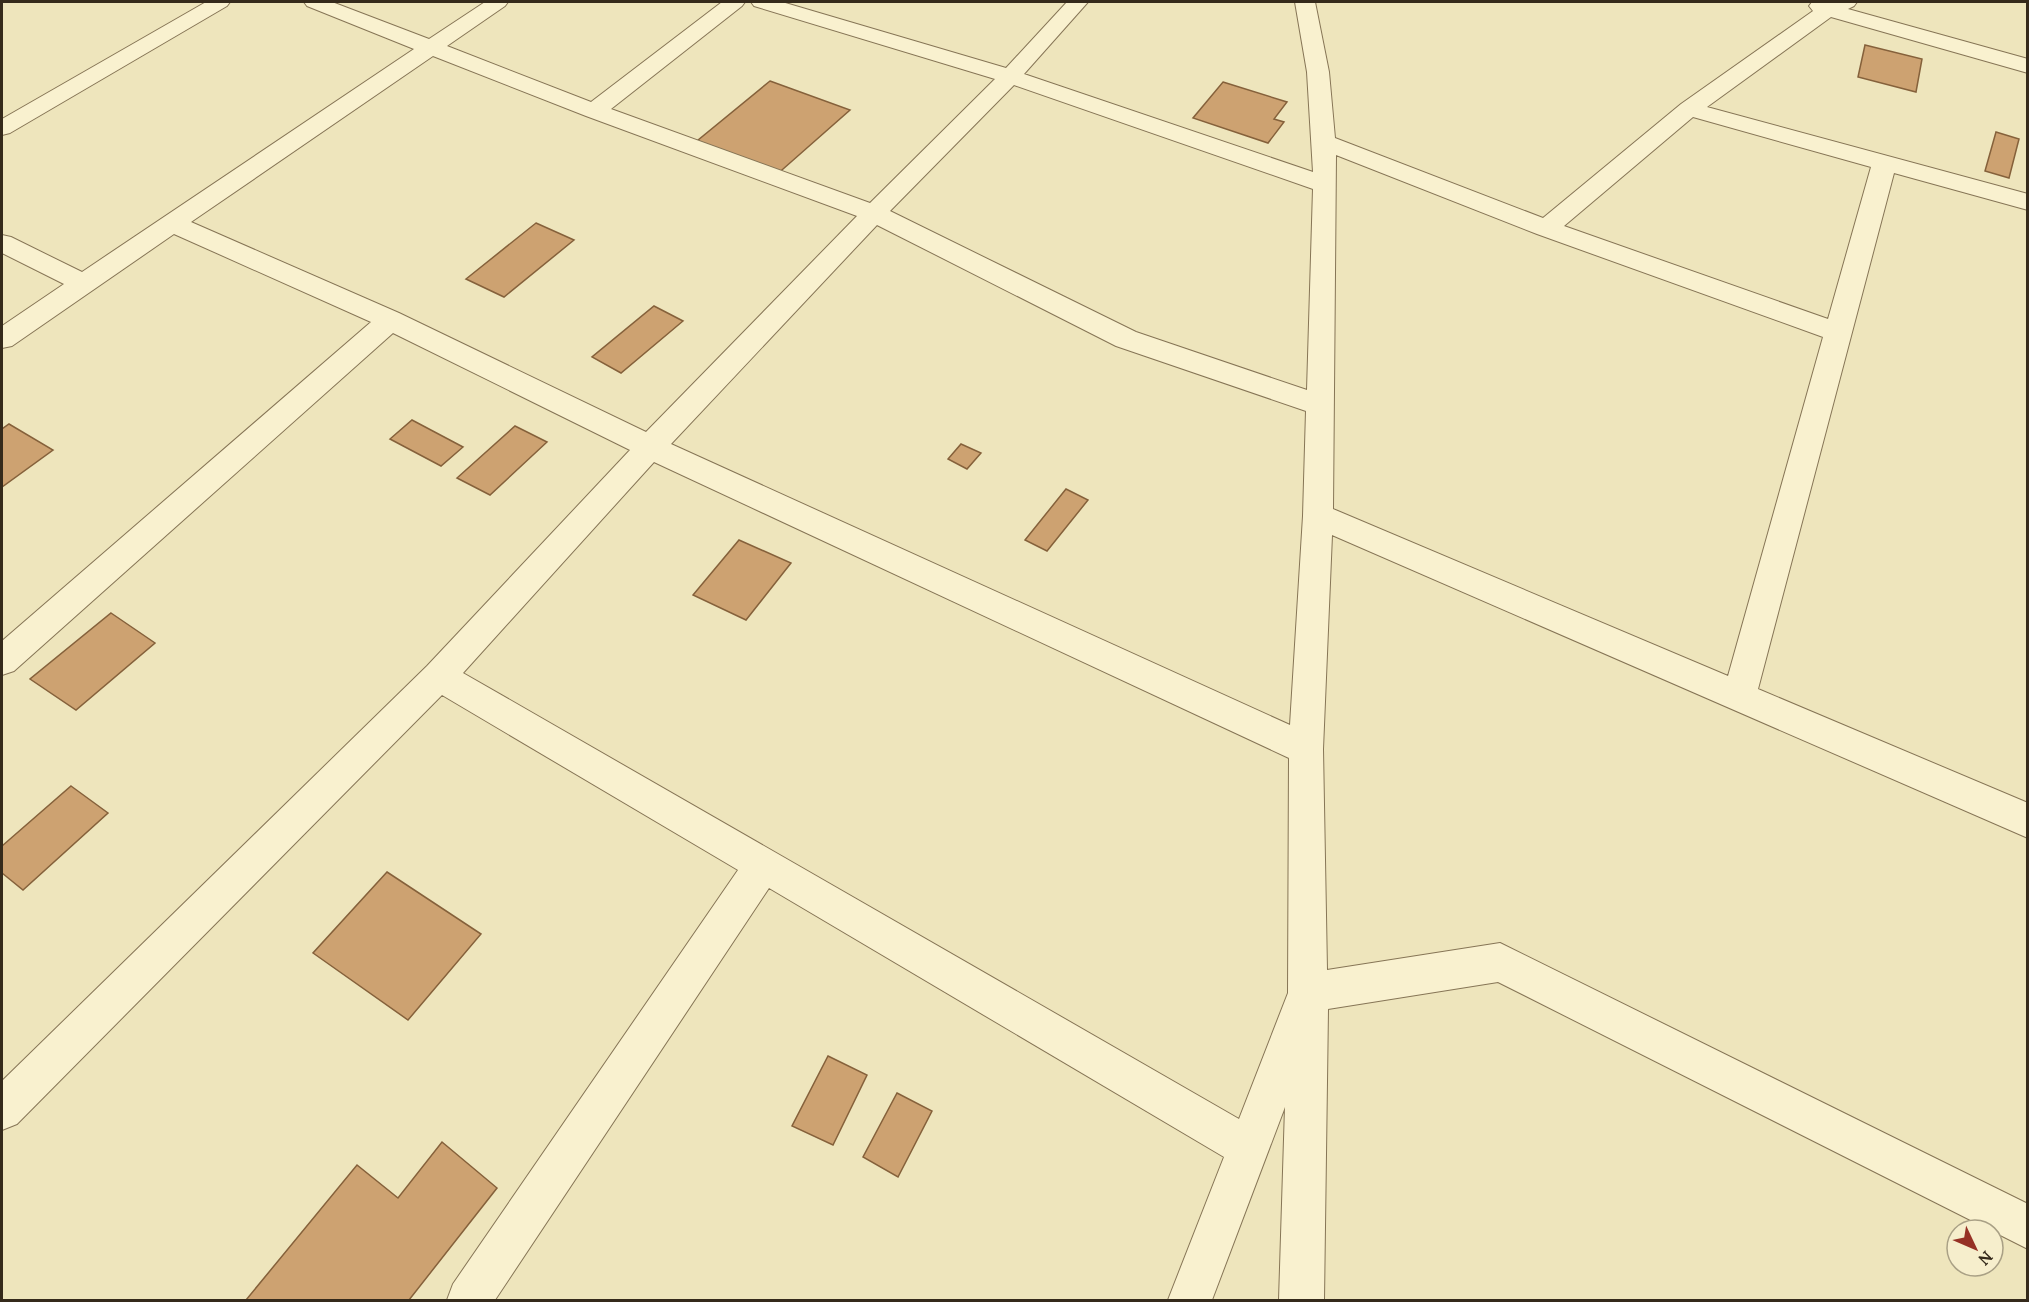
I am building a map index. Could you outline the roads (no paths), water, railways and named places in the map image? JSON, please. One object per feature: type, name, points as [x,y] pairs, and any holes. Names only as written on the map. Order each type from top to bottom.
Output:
[{"type":"street","points":[[2,128],[220,2]]},
{"type":"street","points":[[314,2],[594,111],[874,213],[1126,339],[1320,405]]},
{"type":"street","points":[[2,339],[498,2]]},
{"type":"street","points":[[594,111],[735,2]]},
{"type":"street","points":[[761,2],[1010,76],[1325,185]]},
{"type":"street","points":[[2,1109],[439,676],[650,447],[874,213],[1010,76],[1078,2]]},
{"type":"street","points":[[1546,228],[1689,109],[1829,4],[2028,66]]},
{"type":"street","points":[[1302,1300],[1308,993],[1306,749],[1318,516],[1325,185],[1324,142],[1311,7]]},
{"type":"street","points":[[1689,109],[2028,202]]},
{"type":"street","points":[[1324,142],[1546,228],[1838,332]]},
{"type":"street","points":[[1739,696],[1884,164]]},
{"type":"street","points":[[171,223],[390,320],[650,447],[1306,749]]},
{"type":"street","points":[[2,243],[82,283]]},
{"type":"street","points":[[2,661],[390,320]]},
{"type":"street","points":[[1318,516],[2028,821]]},
{"type":"street","points":[[439,676],[1249,1148]]},
{"type":"street","points":[[469,1300],[764,864]]},
{"type":"street","points":[[1308,993],[1500,962],[2028,1227]]},
{"type":"street","points":[[1190,1300],[1308,993]]}]
